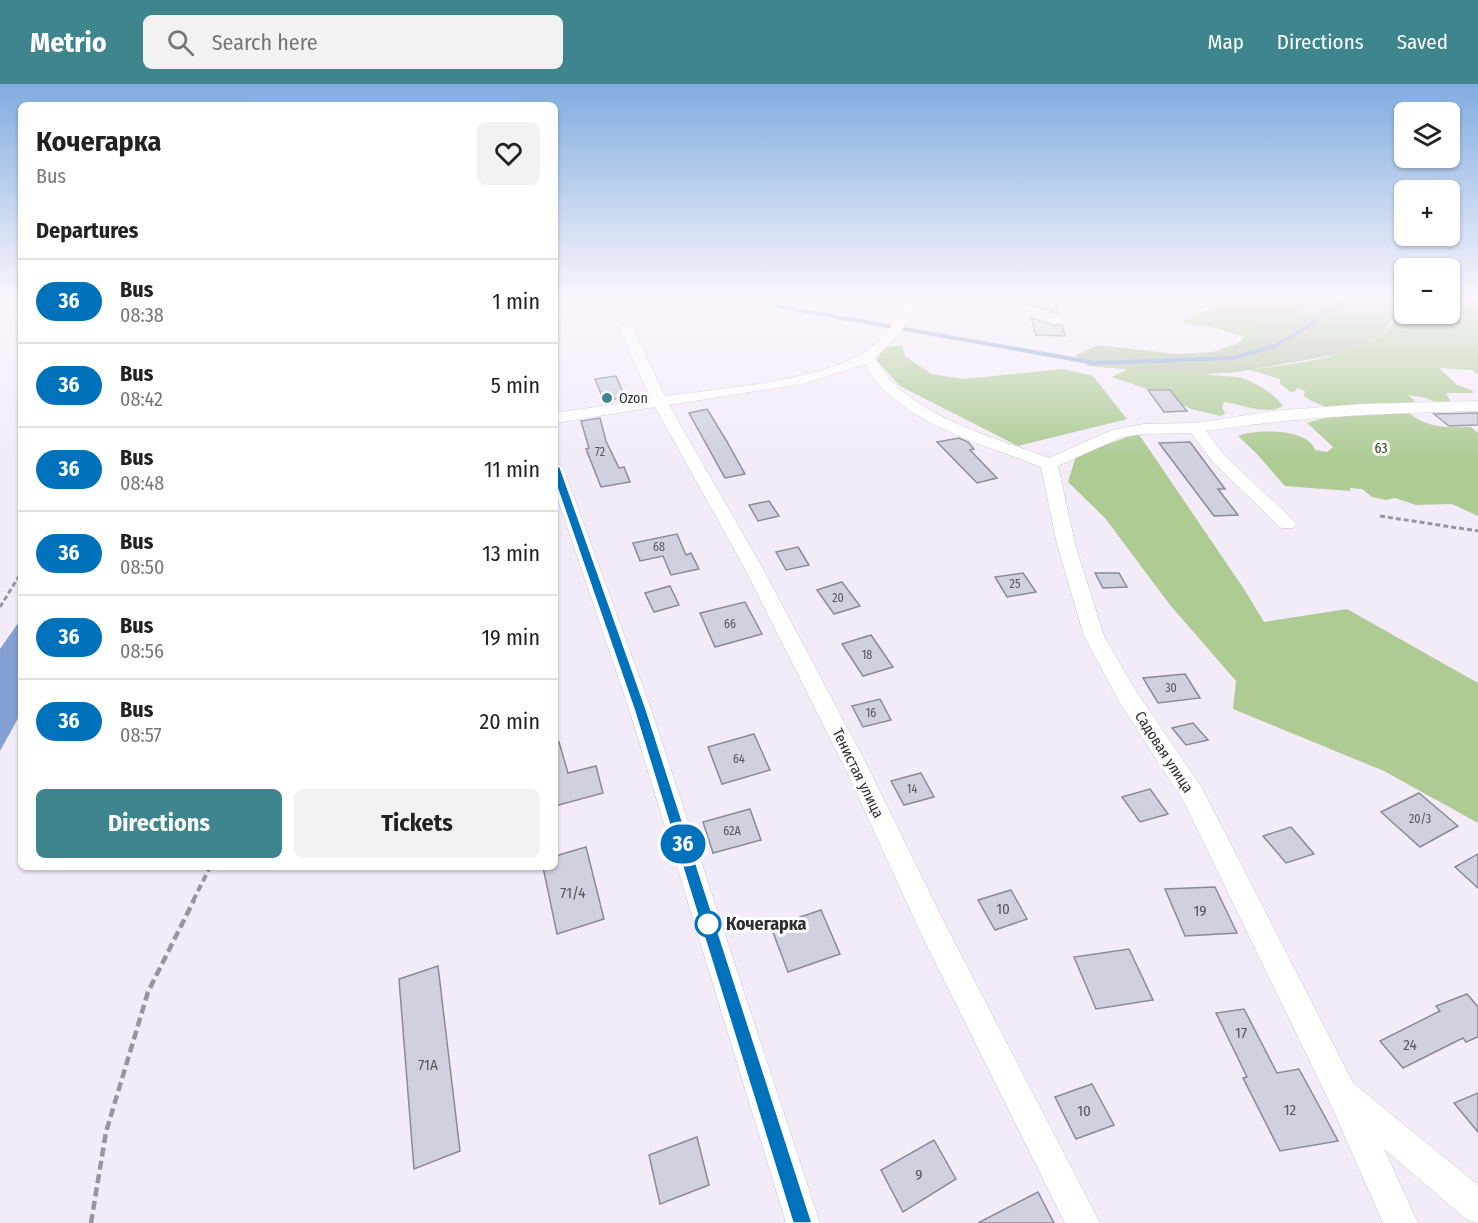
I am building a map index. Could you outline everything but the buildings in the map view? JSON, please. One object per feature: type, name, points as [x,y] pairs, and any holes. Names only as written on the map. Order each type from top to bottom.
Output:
[{"type":"street","name":"Тенистая улица","points":[[638,352],[660,402],[769,597],[858,770],[932,927],[1083,1223]]},
{"type":"street","points":[[558,418],[807,379],[841,370],[868,358],[875,352]]},
{"type":"street","points":[[868,358],[889,387],[915,406],[948,424],[1049,464],[1118,433],[1144,429],[1195,428],[1273,416],[1362,409],[1478,406]]},
{"type":"street","points":[[1195,428],[1219,459],[1287,524]]},
{"type":"street","name":"Садовая улица","points":[[1049,464],[1066,544],[1094,636],[1128,697],[1193,795],[1341,1092],[1401,1223]]},
{"type":"street","points":[[558,476],[640,709],[803,1223]]},
{"type":"street","points":[[1341,1092],[1478,1206]]},
{"type":"path","points":[[1380,516],[1478,531]]},
{"type":"path","points":[[0,607],[18,578]]},
{"type":"path","points":[[91,1223],[106,1132],[144,1003],[209,870]]},
{"type":"green space","points":[[881,352],[904,352],[905,356],[931,374],[964,379],[1063,369],[1093,376],[1127,419],[1018,446],[900,386],[876,360]]},
{"type":"green space","points":[[1083,352],[1177,354],[1346,352],[1237,372],[1195,375],[1088,366],[1075,356]]},
{"type":"green space","name":"63","points":[[1344,352],[1478,352],[1478,374],[1472,370],[1439,368],[1457,385],[1472,390],[1473,393],[1446,393],[1451,402],[1445,406],[1426,398],[1408,395],[1414,400],[1413,409],[1409,413],[1423,422],[1438,426],[1471,427],[1478,433],[1478,516],[1452,504],[1416,505],[1395,498],[1386,500],[1372,497],[1362,489],[1350,488],[1350,491],[1285,486],[1238,436],[1257,432],[1281,432],[1303,438],[1315,450],[1327,452],[1333,447],[1307,423],[1335,415],[1324,406],[1304,396],[1305,391],[1297,388],[1296,391],[1291,392],[1280,384],[1280,379],[1250,370],[1308,361]]},
{"type":"green space","points":[[1128,369],[1238,377],[1263,388],[1283,406],[1277,409],[1262,410],[1224,402],[1222,407],[1225,414],[1220,416],[1191,409],[1156,392],[1112,377]]},
{"type":"green space","points":[[1138,433],[1264,622],[1347,609],[1478,683],[1478,823],[1384,771],[1233,709],[1236,681],[1170,605],[1105,518],[1068,482],[1076,456]]},
{"type":"water","points":[[18,623],[18,718],[0,751],[0,649]]},
{"type":"waterway","points":[[1034,352],[1095,363],[1233,358],[1253,352]]},
{"type":"bus line","name":"36","points":[[558,476],[640,709],[803,1223]]},
{"type":"place","name":"Ozon","points":[[607,398]]},
{"type":"place","name":"Кочегарка","points":[[708,924]]}]
